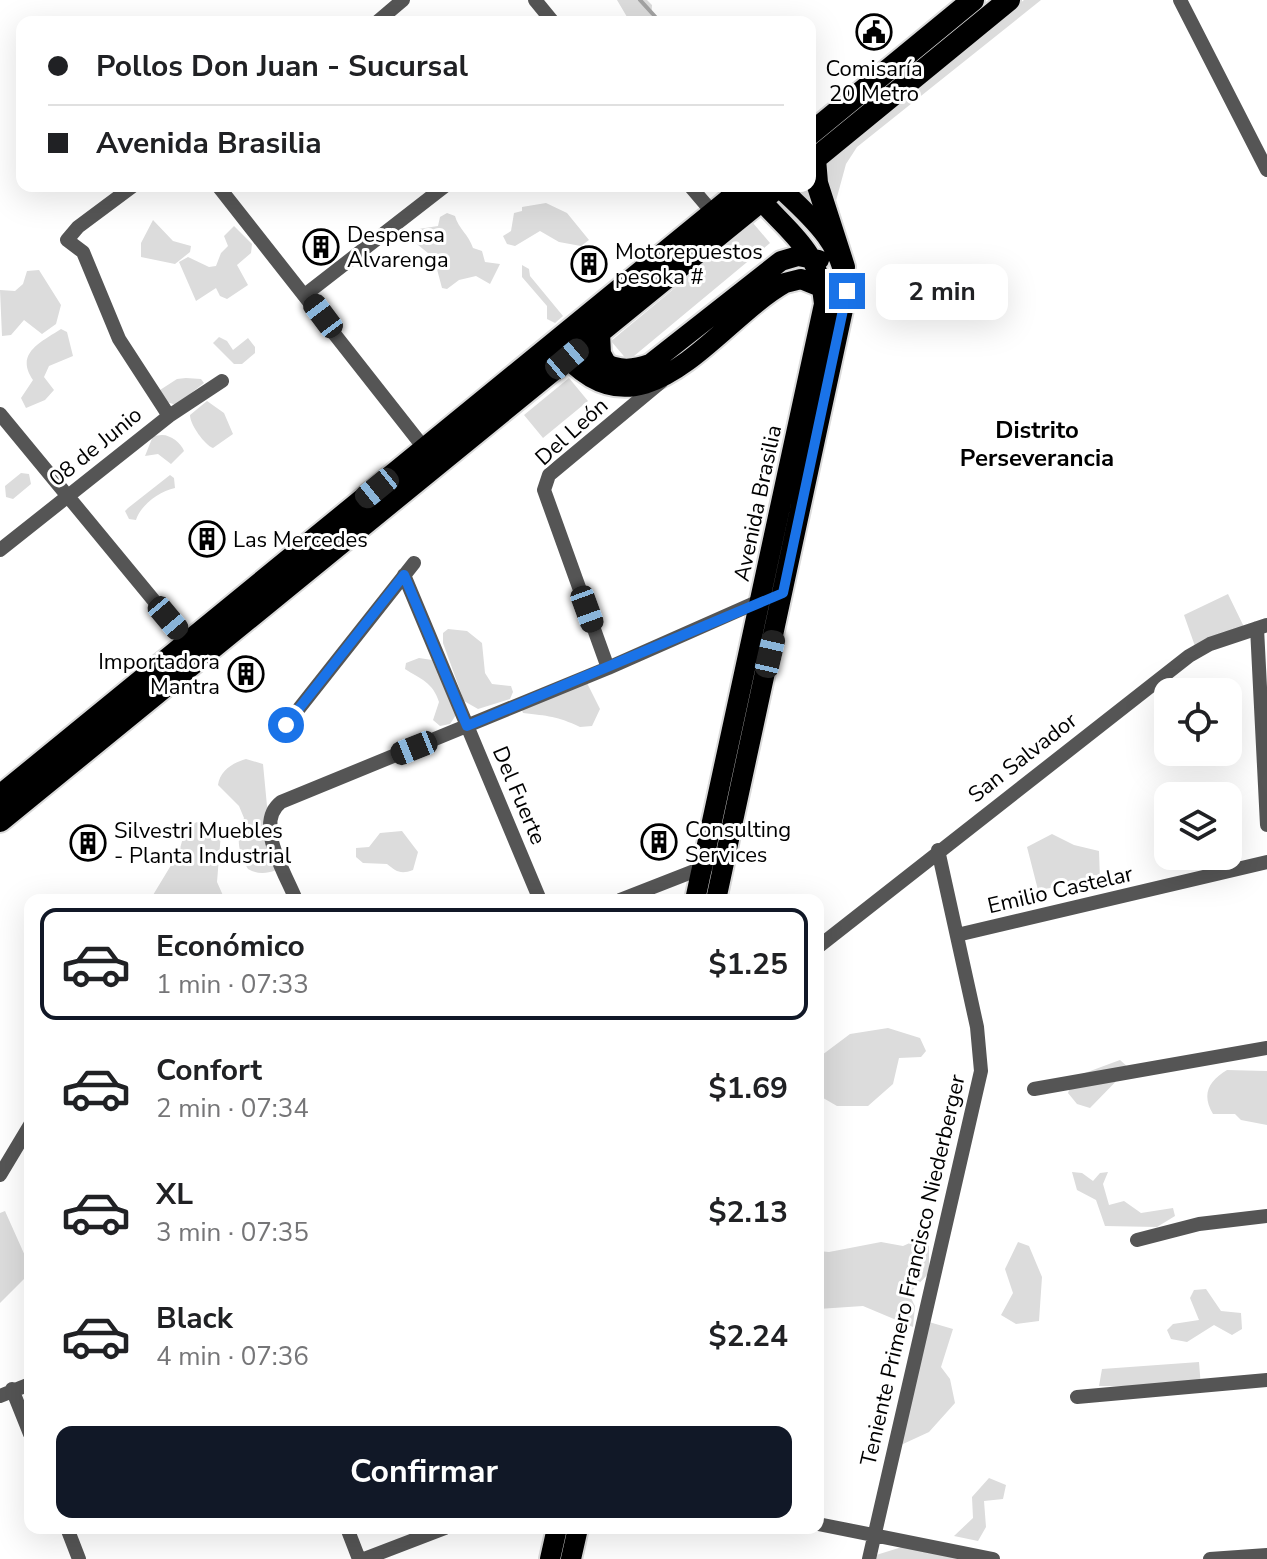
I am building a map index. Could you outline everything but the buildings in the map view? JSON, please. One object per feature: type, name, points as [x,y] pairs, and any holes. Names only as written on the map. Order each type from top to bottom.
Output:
[{"type":"highway","points":[[816,129],[973,0]]},
{"type":"highway","points":[[816,158],[1006,1]]},
{"type":"highway","points":[[816,179],[844,267]]},
{"type":"highway","points":[[575,342],[713,213],[758,192]]},
{"type":"highway","points":[[0,821],[195,650],[761,192]]},
{"type":"highway","points":[[575,342],[600,354],[606,365]]},
{"type":"highway","points":[[0,796],[195,650]]},
{"type":"main road","name":"Avenida Brasilia","points":[[696,894],[823,313],[823,288],[813,258],[767,192]]},
{"type":"main road","name":"Avenida Brasilia","points":[[717,894],[845,314],[844,267],[816,220],[770,192]]},
{"type":"main road","points":[[606,365],[625,370],[650,364],[781,261],[798,256],[826,263],[836,274],[841,284],[845,314]]},
{"type":"main road","points":[[575,342],[590,375],[619,386],[641,385],[666,378],[779,287],[801,279],[823,288]]},
{"type":"main road","points":[[550,1559],[556,1534]]},
{"type":"main road","points":[[571,1559],[577,1534]]},
{"type":"street","points":[[384,16],[403,0]]},
{"type":"street","points":[[535,0],[548,16]]},
{"type":"street","points":[[1180,0],[1264,152],[1267,170]]},
{"type":"street","points":[[125,192],[78,227],[67,240],[83,252],[119,339],[169,416]]},
{"type":"street","points":[[223,192],[431,457]]},
{"type":"street","points":[[306,294],[437,192]]},
{"type":"street","points":[[695,192],[713,213]]},
{"type":"street","name":"Del León","points":[[608,668],[544,490],[549,475],[666,378]]},
{"type":"street","name":"08 de Junio","points":[[0,550],[169,416],[222,381]]},
{"type":"street","points":[[0,414],[195,650]]},
{"type":"street","name":"Del Fuerte","points":[[286,725],[409,569],[467,726],[537,894]]},
{"type":"street","points":[[294,894],[269,832],[271,813],[281,802],[783,593]]},
{"type":"street","points":[[1262,627],[1267,825]]},
{"type":"street","name":"San Salvador","points":[[824,942],[1189,656],[1210,644],[1262,627]]},
{"type":"street","name":"Teniente Primero Francisco Niederberger","points":[[869,1559],[981,1071],[977,1027],[938,850]]},
{"type":"street","name":"Emilio Castelar","points":[[957,935],[1267,862]]},
{"type":"street","points":[[634,894],[702,866],[723,867]]},
{"type":"street","points":[[1034,1089],[1267,1048]]},
{"type":"street","points":[[0,1175],[14,1148]]},
{"type":"street","points":[[1137,1240],[1199,1224],[1267,1216]]},
{"type":"street","points":[[1077,1397],[1267,1380]]},
{"type":"street","points":[[6,1393],[24,1424]]},
{"type":"street","points":[[824,1525],[993,1559]]},
{"type":"street","points":[[69,1534],[79,1559]]},
{"type":"street","points":[[350,1534],[362,1559],[429,1534]]},
{"type":"street","points":[[1210,1559],[1267,1555]]},
{"type":"shaded area","points":[[617,0],[647,0],[652,5],[651,16],[626,16]]},
{"type":"shaded area","points":[[1024,0],[1041,0],[857,147],[846,164],[834,208],[819,209],[799,192],[816,192],[816,169]]},
{"type":"shaded area","points":[[546,203],[567,213],[589,240],[581,246],[559,242],[540,231],[515,246],[507,244],[503,236],[511,231],[514,213],[522,211],[522,207]]},
{"type":"shaded area","points":[[447,213],[455,216],[473,248],[482,251],[485,262],[500,264],[490,284],[476,276],[459,280],[447,289],[442,288],[434,258],[412,240],[412,230],[438,226],[440,217]]},
{"type":"shaded area","points":[[153,220],[173,241],[191,246],[190,252],[175,264],[141,257],[141,243]]},
{"type":"shaded area","points":[[753,223],[770,243],[628,361],[611,341]]},
{"type":"shaded area","points":[[234,226],[252,244],[251,253],[237,265],[248,285],[227,299],[220,296],[216,288],[196,301],[179,262],[188,257],[209,267],[216,266],[221,253],[228,246],[224,236]]},
{"type":"shaded area","points":[[522,265],[529,269],[530,276],[563,316],[555,323],[547,319],[547,306],[522,277]]},
{"type":"shaded area","points":[[39,270],[61,305],[56,324],[42,334],[24,320],[11,335],[2,336],[0,290],[15,291],[23,284],[27,271]]},
{"type":"shaded area","points":[[61,329],[67,332],[73,356],[49,366],[44,377],[54,390],[45,400],[26,408],[21,398],[33,380],[28,371],[28,356],[38,344]]},
{"type":"shaded area","points":[[219,337],[227,341],[233,350],[248,338],[255,347],[255,353],[242,364],[234,364],[213,343]]},
{"type":"shaded area","points":[[569,378],[588,401],[543,438],[524,415]]},
{"type":"shaded area","points":[[177,379],[201,379],[204,383],[176,405],[167,402],[160,390]]},
{"type":"shaded area","points":[[207,401],[224,413],[233,434],[213,448],[198,434],[190,415]]},
{"type":"shaded area","points":[[162,435],[175,440],[184,451],[171,464],[158,454],[145,456],[153,436]]},
{"type":"shaded area","points":[[21,473],[29,474],[31,484],[13,499],[6,497],[5,486]]},
{"type":"shaded area","points":[[170,475],[174,478],[175,488],[151,500],[136,520],[129,519],[125,511]]},
{"type":"shaded area","points":[[1228,594],[1245,629],[1196,649],[1184,615]]},
{"type":"shaded area","points":[[448,629],[467,631],[482,643],[485,673],[492,684],[511,686],[513,692],[510,699],[478,709],[464,701],[443,643],[443,633]]},
{"type":"shaded area","points":[[419,658],[432,660],[456,715],[450,724],[440,726],[433,720],[439,702],[436,695],[425,682],[405,669],[406,663]]},
{"type":"shaded area","points":[[587,683],[600,709],[592,726],[580,727],[552,717],[523,713],[522,710]]},
{"type":"shaded area","points":[[246,759],[263,764],[267,806],[278,823],[277,848],[289,852],[287,864],[268,872],[258,873],[248,869],[239,844],[244,818],[239,806],[218,785],[228,768]]},
{"type":"shaded area","points":[[197,822],[221,833],[217,882],[222,894],[154,894],[179,852],[186,827]]},
{"type":"shaded area","points":[[402,831],[418,852],[413,870],[398,872],[387,864],[363,863],[356,857],[356,848],[369,847],[380,833]]},
{"type":"shaded area","points":[[1052,834],[1074,845],[1099,851],[1100,880],[1038,890],[1027,847]]},
{"type":"shaded area","points":[[888,1028],[920,1038],[926,1051],[921,1057],[899,1058],[893,1084],[868,1106],[837,1106],[824,1098],[824,1054],[850,1034]]},
{"type":"shaded area","points":[[1120,1060],[1129,1068],[1090,1108],[1077,1104],[1068,1093],[1074,1077]]},
{"type":"shaded area","points":[[1227,1070],[1267,1071],[1267,1125],[1241,1120],[1235,1114],[1213,1114],[1207,1094],[1211,1083]]},
{"type":"shaded area","points":[[1072,1172],[1082,1173],[1093,1181],[1100,1173],[1108,1172],[1103,1184],[1109,1205],[1124,1201],[1141,1213],[1173,1208],[1175,1216],[1157,1227],[1105,1226],[1096,1200],[1077,1190]]},
{"type":"shaded area","points":[[5,1211],[24,1254],[24,1279],[0,1303],[0,1213]]},
{"type":"shaded area","points":[[923,1237],[929,1239],[929,1273],[909,1294],[915,1306],[913,1327],[863,1306],[824,1309],[824,1252],[881,1242],[903,1246]]},
{"type":"shaded area","points":[[1018,1242],[1029,1246],[1042,1277],[1039,1321],[1016,1324],[1001,1315],[1013,1293],[1005,1269]]},
{"type":"shaded area","points":[[1206,1289],[1221,1311],[1241,1313],[1242,1329],[1232,1335],[1214,1325],[1187,1342],[1171,1339],[1167,1330],[1173,1324],[1199,1320],[1190,1298],[1194,1290]]},
{"type":"shaded area","points":[[929,1322],[953,1329],[941,1367],[950,1379],[955,1403],[929,1432],[890,1450]]},
{"type":"shaded area","points":[[1199,1362],[1201,1387],[1099,1386],[1102,1369]]},
{"type":"shaded area","points":[[989,1478],[1006,1485],[1003,1499],[984,1501],[986,1527],[978,1541],[954,1536],[973,1518],[972,1497]]},
{"type":"shaded area","points":[[918,1542],[979,1559],[872,1559],[873,1556]]},
{"type":"waterway","points":[[640,0],[655,16]]},
{"type":"place","name":"Comisaría 20 Metro","points":[[874,32]]},
{"type":"place","name":"Despensa Alvarenga","points":[[321,247]]},
{"type":"place","name":"Motorepuestos pesoka #","points":[[589,264]]},
{"type":"place","name":"Las Mercedes","points":[[207,539]]},
{"type":"place","name":"Importadora Mantra","points":[[246,674]]},
{"type":"place","name":"Consulting Services","points":[[659,842]]},
{"type":"place","name":"Silvestri Muebles - Planta Industrial","points":[[88,843]]},
{"type":"district","name":"Distrito Perseverancia","points":[[1037,444]]},
{"type":"route","points":[[286,725],[404,575],[467,726],[783,593],[845,314],[847,291]]}]
